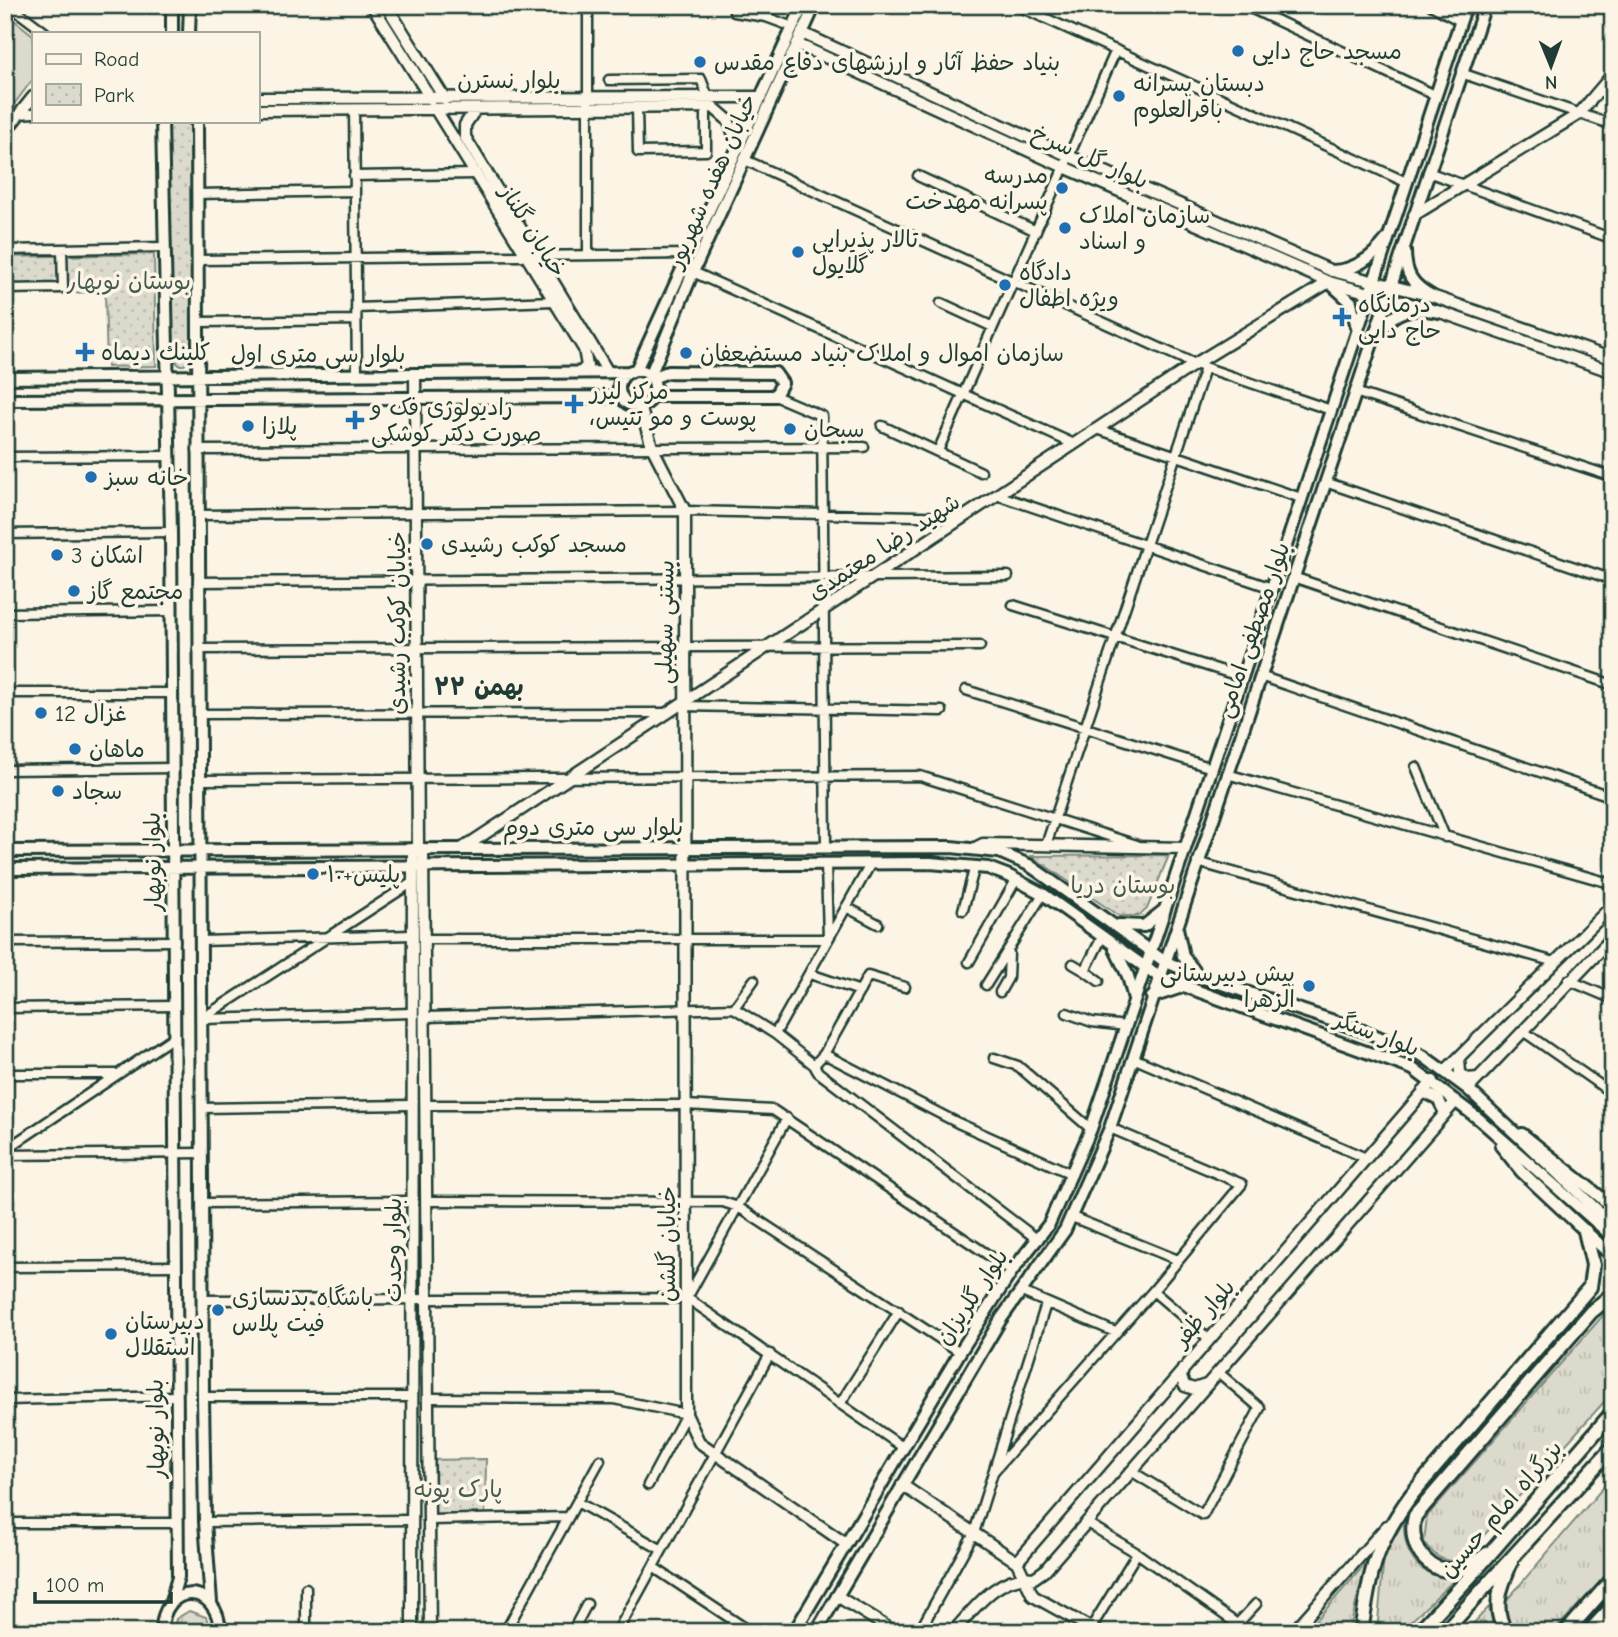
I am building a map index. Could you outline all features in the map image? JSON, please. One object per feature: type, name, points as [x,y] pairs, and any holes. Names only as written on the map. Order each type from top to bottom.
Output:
[{"type":"main road","points":[[172,5],[172,32]]},
{"type":"main road","points":[[190,5],[190,32]]},
{"type":"main road","name":"خیابان هفده شهریور","points":[[651,377],[693,272],[797,44],[803,5]]},
{"type":"main road","name":"خیابان هفده شهریور","points":[[633,371],[691,254],[761,97],[815,5]]},
{"type":"main road","points":[[1375,279],[1466,5]]},
{"type":"main road","points":[[1392,284],[1485,5]]},
{"type":"main road","name":"بلوار نوبهار","points":[[162,122],[172,611],[178,1577],[172,1602],[163,1616],[162,1632]]},
{"type":"main road","name":"بلوار نوبهار","points":[[197,122],[202,1397],[205,1522],[211,1602],[218,1612],[220,1632]]},
{"type":"main road","points":[[1357,332],[1357,316],[1351,302],[1331,276],[1361,262],[1388,238]]},
{"type":"main road","points":[[1405,243],[1408,273],[1416,286],[1432,296]]},
{"type":"main road","name":"بلوار مصطفی امامی","points":[[1145,968],[1375,279]]},
{"type":"main road","name":"بلوار مصطفی امامی","points":[[1159,977],[1392,284]]},
{"type":"main road","points":[[1373,336],[1390,317],[1405,309],[1440,312]]},
{"type":"main road","points":[[633,371],[651,377],[668,372],[775,373],[782,383],[775,396],[653,396],[640,406],[629,404],[622,397],[622,380],[633,371]]},
{"type":"main road","name":"بلوار سی متری اول","points":[[5,377],[633,371]]},
{"type":"main road","points":[[651,377],[653,396]]},
{"type":"main road","name":"بلوار سی متری اول","points":[[5,400],[622,397]]},
{"type":"main road","name":"بلوار سی متری دوم","points":[[5,851],[973,849],[999,852],[1029,865],[1164,961]]},
{"type":"main road","name":"بلوار سی متری دوم","points":[[5,869],[871,863],[975,866],[988,868],[1043,894],[1159,977]]},
{"type":"main road","points":[[1113,923],[1144,926],[1165,909]]},
{"type":"main road","points":[[1176,925],[1183,956],[1201,978]]},
{"type":"main road","points":[[1107,940],[1128,976],[1134,1002]]},
{"type":"main road","name":"بلوار سنگر","points":[[1164,961],[1201,978],[1397,1043],[1446,1071],[1613,1224]]},
{"type":"main road","name":"بلوار گلریزان","points":[[794,1632],[960,1352],[1012,1271],[1049,1224],[1091,1129],[1145,968]]},
{"type":"main road","name":"بلوار سنگر","points":[[1159,977],[1390,1059],[1433,1081],[1613,1237]]},
{"type":"main road","name":"بلوار گلریزان","points":[[816,1632],[995,1329],[1072,1217],[1110,1128],[1159,977]]},
{"type":"main road","points":[[1152,997],[1182,987]]},
{"type":"main road","points":[[1487,1108],[1613,1207]]},
{"type":"main road","points":[[1479,1119],[1522,1172],[1613,1257]]},
{"type":"main road","points":[[1361,1632],[1373,1559],[1392,1521],[1586,1293],[1594,1273],[1585,1231]]},
{"type":"main road","points":[[1493,1550],[1468,1567],[1435,1567],[1426,1562],[1415,1546],[1412,1528],[1415,1516],[1591,1312],[1613,1294]]},
{"type":"main road","name":"بزرگراه امام حسین","points":[[1418,1632],[1613,1412]]},
{"type":"main road","name":"بزرگراه امام حسین","points":[[1444,1632],[1511,1562],[1613,1447]]},
{"type":"main road","points":[[1506,1632],[1500,1622],[1497,1603],[1511,1562]]},
{"type":"main road","points":[[1566,1632],[1613,1579]]},
{"type":"main road","points":[[172,1602],[188,1594],[211,1602]]},
{"type":"main road","points":[[1589,1632],[1613,1606]]},
{"type":"street","points":[[9,5],[45,32]]},
{"type":"street","points":[[372,5],[431,99]]},
{"type":"street","points":[[386,5],[445,99]]},
{"type":"street","points":[[588,5],[588,254]]},
{"type":"street","points":[[1016,5],[1406,182]]},
{"type":"street","points":[[1041,16],[1046,5]]},
{"type":"street","points":[[1244,5],[1435,95]]},
{"type":"street","points":[[1431,5],[1460,21]]},
{"type":"street","points":[[1596,5],[1613,11]]},
{"type":"street","points":[[734,12],[766,17],[798,30]]},
{"type":"street","name":"بلوار گل سرخ","points":[[798,30],[1371,293],[1440,312],[1613,372]]},
{"type":"street","name":"بلوار گل سرخ","points":[[797,44],[1216,234],[1331,276],[1375,279],[1432,296],[1613,359]]},
{"type":"street","points":[[937,451],[1116,50]]},
{"type":"street","points":[[1461,73],[1613,125]]},
{"type":"street","points":[[1414,215],[1579,114],[1613,74]]},
{"type":"street","points":[[609,80],[701,79],[709,104],[706,151],[638,152],[637,80]]},
{"type":"street","points":[[931,106],[937,95]]},
{"type":"street","name":"بلوار نسترن","points":[[259,110],[475,110],[587,104],[709,104],[761,97]]},
{"type":"street","points":[[5,132],[32,98]]},
{"type":"street","name":"بلوار نسترن","points":[[259,98],[445,99],[587,104]]},
{"type":"street","points":[[709,104],[727,120],[739,147]]},
{"type":"street","points":[[354,110],[357,374]]},
{"type":"street","name":"خیابان گلناز","points":[[436,110],[475,174],[531,254],[554,301],[608,372]]},
{"type":"street","name":"خیابان گلناز","points":[[475,110],[465,125],[465,137],[577,329],[587,357],[587,366],[581,372]]},
{"type":"street","points":[[19,114],[32,113]]},
{"type":"street","points":[[745,160],[1200,366],[1331,410]]},
{"type":"street","points":[[1428,172],[1613,239]]},
{"type":"street","points":[[354,176],[475,174]]},
{"type":"street","points":[[918,176],[1036,231]]},
{"type":"street","points":[[198,194],[354,191]]},
{"type":"street","points":[[1216,234],[1221,223]]},
{"type":"street","points":[[5,250],[165,247]]},
{"type":"street","points":[[5,289],[63,288],[62,249]]},
{"type":"street","points":[[198,260],[691,254]]},
{"type":"street","points":[[693,272],[1073,444]]},
{"type":"street","name":"شهید رضا معتمدی","points":[[463,848],[683,706],[770,645],[1073,444],[1200,366],[1331,276]]},
{"type":"street","points":[[356,308],[554,301]]},
{"type":"street","points":[[941,303],[993,327]]},
{"type":"street","points":[[199,322],[356,320]]},
{"type":"street","points":[[1046,845],[1176,457],[1200,366]]},
{"type":"street","name":"خیابان کوکب رشیدی","points":[[415,374],[418,849]]},
{"type":"street","points":[[1356,392],[1613,477]]},
{"type":"street","points":[[775,396],[822,416],[826,848]]},
{"type":"street","name":"بستنی سهیلی","points":[[640,406],[652,447],[685,511],[684,864]]},
{"type":"street","points":[[882,426],[981,472]]},
{"type":"street","points":[[1097,429],[1301,498]]},
{"type":"street","points":[[197,450],[864,447]]},
{"type":"street","points":[[5,457],[170,456]]},
{"type":"street","points":[[1325,482],[1613,580]]},
{"type":"street","points":[[997,495],[1272,588]]},
{"type":"street","points":[[198,515],[685,511],[964,517]]},
{"type":"street","points":[[5,534],[171,532]]},
{"type":"street","points":[[198,582],[1008,576]]},
{"type":"street","points":[[1293,577],[1613,685]]},
{"type":"street","points":[[1013,605],[1242,677]]},
{"type":"street","points":[[5,613],[172,611]]},
{"type":"street","points":[[198,649],[684,645],[980,646]]},
{"type":"street","points":[[1260,676],[1613,797]]},
{"type":"street","points":[[966,690],[1212,768]]},
{"type":"street","points":[[5,693],[172,692]]},
{"type":"street","points":[[683,706],[942,710]]},
{"type":"street","points":[[199,714],[670,713]]},
{"type":"street","points":[[1416,767],[1445,836]]},
{"type":"street","points":[[5,769],[173,768]]},
{"type":"street","points":[[1227,774],[1613,884]]},
{"type":"street","points":[[199,780],[920,775],[1144,847]]},
{"type":"street","points":[[973,849],[983,844],[1185,848]]},
{"type":"street","name":"بلوار وحدت","points":[[412,1632],[412,867],[418,849]]},
{"type":"street","name":"بلوار وحدت","points":[[418,849],[425,868],[430,1632]]},
{"type":"street","points":[[1197,862],[1555,962]]},
{"type":"street","points":[[775,1034],[871,863]]},
{"type":"street","name":"خیابان گلشن","points":[[684,864],[686,1413],[699,1442],[846,1544]]},
{"type":"street","points":[[826,864],[828,939]]},
{"type":"street","points":[[964,910],[975,866]]},
{"type":"street","points":[[969,962],[1016,880]]},
{"type":"street","points":[[201,1019],[412,882]]},
{"type":"street","points":[[986,985],[1002,958],[1009,953],[1043,894]]},
{"type":"street","points":[[1446,1071],[1613,905]]},
{"type":"street","points":[[846,907],[878,924]]},
{"type":"street","points":[[201,941],[325,940],[412,935]]},
{"type":"street","points":[[1468,1089],[1613,937]]},
{"type":"street","points":[[426,939],[828,939]]},
{"type":"street","points":[[1085,971],[1107,940]]},
{"type":"street","points":[[5,942],[175,941]]},
{"type":"street","points":[[1000,992],[1008,978],[1009,953]]},
{"type":"street","points":[[1073,964],[1099,981]]},
{"type":"street","points":[[810,974],[860,991]]},
{"type":"street","points":[[814,1065],[824,1054],[867,976],[905,988]]},
{"type":"street","points":[[734,1008],[754,980]]},
{"type":"street","points":[[1569,981],[1613,999]]},
{"type":"street","points":[[5,1008],[175,1006]]},
{"type":"street","points":[[426,1017],[734,1008],[775,1034],[814,1065],[818,1072],[1038,1240]]},
{"type":"street","points":[[201,1019],[412,1013]]},
{"type":"street","points":[[1067,1013],[1092,1022],[1126,1026]]},
{"type":"street","points":[[1523,1031],[1613,1094]]},
{"type":"street","points":[[5,1153],[175,1036]]},
{"type":"street","points":[[824,1054],[958,1123],[1072,1174]]},
{"type":"street","points":[[994,1058],[1018,1066],[1091,1129]]},
{"type":"street","points":[[1133,1058],[1366,1158]]},
{"type":"street","points":[[1459,1058],[1460,1073],[1467,1079],[1478,1078]]},
{"type":"street","points":[[5,1074],[119,1074]]},
{"type":"street","name":"بلوار ظفر","points":[[1017,1562],[1433,1081]]},
{"type":"street","points":[[1423,1092],[1438,1099],[1445,1113]]},
{"type":"street","points":[[953,1632],[990,1592],[1021,1576],[1034,1578],[1044,1571],[1456,1101]]},
{"type":"street","points":[[201,1108],[412,1105]]},
{"type":"street","points":[[427,1105],[686,1105],[773,1110],[1012,1271]]},
{"type":"street","points":[[687,1298],[787,1118]]},
{"type":"street","points":[[993,1472],[1153,1291],[1242,1184],[1110,1128]]},
{"type":"street","points":[[5,1153],[202,1153]]},
{"type":"street","points":[[202,1203],[412,1200]]},
{"type":"street","points":[[428,1201],[723,1202],[738,1208],[960,1352]]},
{"type":"street","points":[[1072,1217],[1178,1260]]},
{"type":"street","points":[[5,1268],[175,1266]]},
{"type":"street","points":[[1153,1291],[1208,1338]]},
{"type":"street","points":[[1022,1292],[1115,1332]]},
{"type":"street","points":[[202,1300],[687,1298],[904,1448]]},
{"type":"street","points":[[919,1632],[974,1532],[1046,1304]]},
{"type":"street","points":[[840,1404],[899,1311]]},
{"type":"street","points":[[617,1632],[770,1354]]},
{"type":"street","points":[[1184,1366],[1181,1378],[1185,1386],[1194,1389],[1206,1385]]},
{"type":"street","points":[[1131,1471],[1203,1515],[1260,1408],[1218,1372]]},
{"type":"street","points":[[5,1401],[176,1396]]},
{"type":"street","points":[[202,1397],[411,1397]]},
{"type":"street","points":[[429,1398],[614,1399],[686,1413],[648,1485]]},
{"type":"street","points":[[505,1632],[600,1460]]},
{"type":"street","points":[[902,1485],[1017,1562],[1021,1576],[1033,1596],[1094,1630],[1137,1553]]},
{"type":"street","points":[[577,1502],[662,1550]]},
{"type":"street","points":[[430,1520],[568,1517]]},
{"type":"street","points":[[205,1522],[411,1520]]},
{"type":"street","points":[[1293,1632],[1392,1521]]},
{"type":"street","points":[[5,1523],[178,1523]]},
{"type":"street","points":[[1087,1523],[1137,1553],[1237,1624]]},
{"type":"street","points":[[653,1567],[751,1632]]},
{"type":"street","points":[[306,1588],[306,1632]]},
{"type":"street","points":[[837,1596],[895,1632]]},
{"type":"street","points":[[572,1632],[587,1604]]},
{"type":"street","points":[[1230,1632],[1256,1604]]},
{"type":"green space","points":[[5,13],[32,34],[32,80],[5,116]]},
{"type":"green space","points":[[169,122],[187,122],[190,126],[195,357],[184,365],[179,365],[173,358],[167,126]]},
{"type":"green space","name":"بوستان نوبهار","points":[[154,254],[156,366],[107,367],[105,292],[5,294],[5,257]]},
{"type":"green space","name":"بوستان دریا","points":[[1169,855],[1147,909],[1139,916],[1119,916],[1031,856]]},
{"type":"green space","points":[[1613,1304],[1613,1392],[1467,1554],[1455,1561],[1438,1556],[1424,1542],[1427,1516]]},
{"type":"green space","name":"پارک پونه","points":[[486,1459],[485,1519],[430,1520],[429,1460]]},
{"type":"green space","points":[[1613,1476],[1613,1568],[1553,1632],[1518,1631],[1507,1618],[1506,1601]]},
{"type":"green space","points":[[1404,1520],[1406,1544],[1415,1562],[1432,1574],[1456,1578],[1400,1632],[1377,1632],[1384,1556]]},
{"type":"green space","points":[[1366,1563],[1349,1632],[1306,1632]]},
{"type":"green space","points":[[1489,1607],[1495,1632],[1465,1632]]},
{"type":"green space","points":[[189,1611],[206,1617],[211,1632],[173,1632],[176,1619]]},
{"type":"place","name":"مسجد حاج دایی","points":[[1238,51]]},
{"type":"place","name":"بنیاد حفظ آثار و ارزشهای دفاع مقدس","points":[[700,62]]},
{"type":"place","name":"دبستان پسرانه باقرالعلوم","points":[[1119,96]]},
{"type":"place","name":"مدرسه پسرانه مهدخت","points":[[1062,188]]},
{"type":"place","name":"سازمان املاک و اسناد","points":[[1065,228]]},
{"type":"place","name":"تالار پذیرایی گلایول","points":[[798,252]]},
{"type":"place","name":"دادگاه ویژه اطفال","points":[[1005,285]]},
{"type":"place","name":"درمانگاه حاج دایی","points":[[1342,317]]},
{"type":"place","name":"كلينك ديماه","points":[[85,352]]},
{"type":"place","name":"سازمان اموال و املاک بنیاد مستضعفان","points":[[686,353]]},
{"type":"place","name":"مرکز لیزر ،پوست و مو تتیس","points":[[574,404]]},
{"type":"place","name":"رادیولوژی فک و صورت دکتر کوشکی","points":[[355,420]]},
{"type":"place","name":"پلازا","points":[[248,426]]},
{"type":"place","name":"سبحان","points":[[790,429]]},
{"type":"place","name":"خانه سبز","points":[[91,477]]},
{"type":"place","name":"مسجد کوکب رشیدی","points":[[427,544]]},
{"type":"place","name":"اشکان 3","points":[[57,555]]},
{"type":"place","name":"مجتمع گاز","points":[[74,591]]},
{"type":"place","name":"غزال 12","points":[[41,713]]},
{"type":"place","name":"ماهان","points":[[75,749]]},
{"type":"place","name":"سجاد","points":[[58,791]]},
{"type":"place","name":"پلیس+۱۰","points":[[313,874]]},
{"type":"place","name":"پیش دبیرستانی الزهرا","points":[[1309,986]]},
{"type":"place","name":"باشگاه بدنسازی فیت پلاس","points":[[218,1310]]},
{"type":"place","name":"دبیرستان استقلال","points":[[111,1334]]},
{"type":"district","name":"۲۲ بهمن","points":[[479,687]]}]
